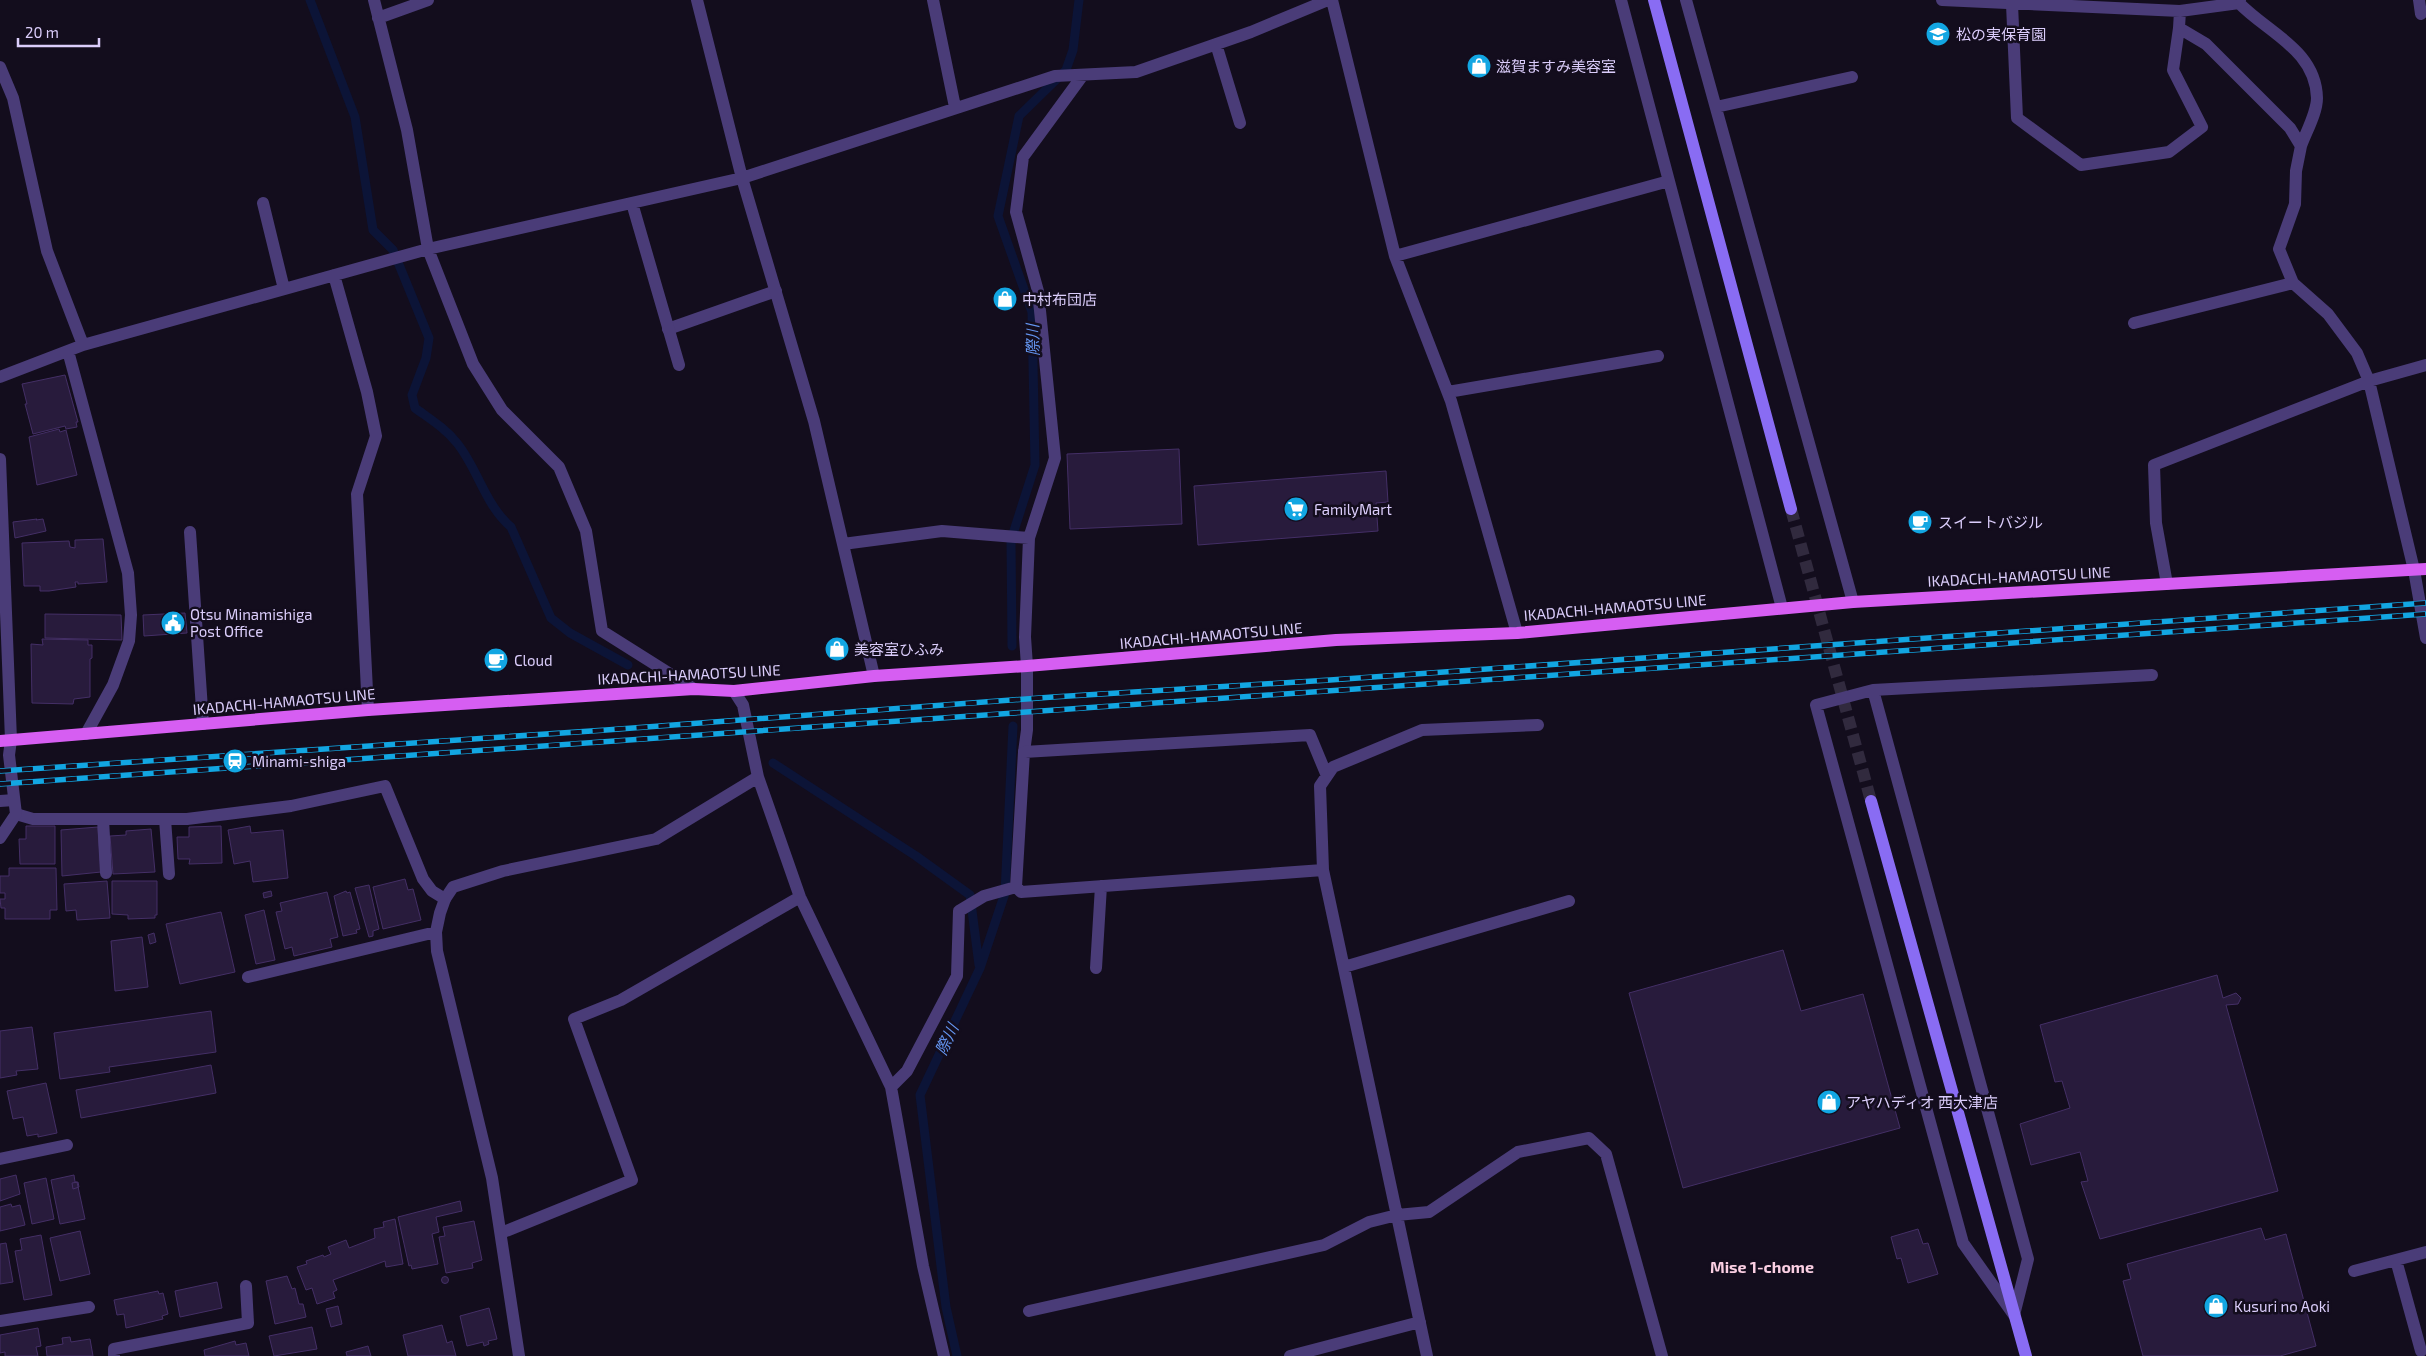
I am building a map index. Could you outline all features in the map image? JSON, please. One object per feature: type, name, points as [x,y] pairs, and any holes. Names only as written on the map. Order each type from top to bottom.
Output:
[{"type":"main road","name":"IKADACHI-HAMAOTSU LINE","points":[[6,740],[368,710],[694,689],[734,691],[874,676],[1028,666],[1336,640],[1516,633],[1853,602],[2420,569]]},
{"type":"street","points":[[374,0],[407,130],[428,249],[473,364],[502,410],[559,468],[586,531],[602,632],[694,689]]},
{"type":"street","points":[[378,18],[428,0]]},
{"type":"street","points":[[697,0],[742,178],[814,421],[874,676]]},
{"type":"street","points":[[933,0],[956,107]]},
{"type":"street","points":[[0,378],[83,345],[428,249],[742,178],[1055,76],[1136,72],[1216,44],[1328,0]]},
{"type":"street","points":[[1332,0],[1394,256],[1448,392],[1516,633]]},
{"type":"street","points":[[1621,0],[1782,608]]},
{"type":"street","points":[[1654,0],[1791,509]]},
{"type":"street","points":[[1686,0],[1853,602]]},
{"type":"street","points":[[1942,0],[2180,11],[2240,2],[2251,15],[2300,53],[2311,73],[2317,99],[2301,146],[2296,171],[2294,204],[2279,249],[2293,283],[2328,314],[2357,353],[2368,381],[2420,569],[2426,638]]},
{"type":"street","points":[[2419,0],[2421,14]]},
{"type":"street","points":[[2012,4],[2017,118],[2081,165],[2169,152],[2202,126],[2173,70],[2180,11]]},
{"type":"street","points":[[2179,28],[2206,44],[2290,128],[2301,146]]},
{"type":"street","points":[[1216,44],[1240,123]]},
{"type":"street","points":[[0,67],[13,98],[47,251],[83,345]]},
{"type":"street","points":[[1082,75],[1022,157],[1016,212],[1038,291],[1055,458],[1028,538],[1025,637],[1028,666],[1027,730],[1015,887],[1020,892],[1323,870]]},
{"type":"street","points":[[1716,107],[1852,77]]},
{"type":"street","points":[[1394,256],[1669,181]]},
{"type":"street","points":[[263,203],[284,289]]},
{"type":"street","points":[[632,203],[679,365]]},
{"type":"street","points":[[334,275],[367,392],[376,436],[357,494],[368,710]]},
{"type":"street","points":[[2134,323],[2293,283]]},
{"type":"street","points":[[668,329],[776,291]]},
{"type":"street","points":[[68,352],[128,573],[131,615],[129,641],[113,685],[86,734]]},
{"type":"street","points":[[1448,392],[1658,356]]},
{"type":"street","points":[[2167,584],[2156,524],[2154,465],[2368,381],[2426,365]]},
{"type":"street","points":[[0,459],[6,740],[16,814],[0,838]]},
{"type":"street","points":[[843,544],[942,531],[1028,538]]},
{"type":"street","points":[[190,532],[202,724]]},
{"type":"street","points":[[2014,1315],[1963,1244],[1816,705],[1873,690],[2152,675]]},
{"type":"street","points":[[1873,690],[2028,1259],[2014,1315]]},
{"type":"street","points":[[734,691],[742,705],[758,777],[800,897],[890,1087],[923,1266],[944,1356]]},
{"type":"street","points":[[1427,1356],[1323,870],[1320,786],[1333,767],[1422,730],[1538,725]]},
{"type":"street","points":[[1024,752],[1310,735],[1326,776]]},
{"type":"street","points":[[520,1356],[492,1178],[441,974],[436,932],[445,899],[453,887],[502,871],[656,839],[758,777]]},
{"type":"street","points":[[16,814],[33,819],[187,819],[290,806],[385,786],[423,880],[432,891],[445,899]]},
{"type":"street","points":[[0,801],[14,800]]},
{"type":"street","points":[[1871,801],[2026,1356]]},
{"type":"street","points":[[103,819],[106,873]]},
{"type":"street","points":[[165,819],[169,874]]},
{"type":"street","points":[[1096,968],[1101,886]]},
{"type":"street","points":[[890,1087],[907,1071],[957,976],[959,911],[986,895],[1015,887]]},
{"type":"street","points":[[501,1233],[632,1180],[574,1019],[621,1000],[800,897]]},
{"type":"street","points":[[1344,967],[1569,901]]},
{"type":"street","points":[[248,977],[436,932]]},
{"type":"street","points":[[1029,1311],[1324,1245],[1369,1222],[1397,1215],[1429,1212],[1518,1152],[1590,1138],[1606,1154],[1662,1356]]},
{"type":"street","points":[[0,1159],[67,1145]]},
{"type":"street","points":[[2354,1271],[2426,1252]]},
{"type":"street","points":[[2396,1260],[2421,1351]]},
{"type":"street","points":[[114,1356],[114,1349],[248,1323],[246,1286]]},
{"type":"street","points":[[0,1322],[89,1307]]},
{"type":"street","points":[[1290,1356],[1420,1322]]},
{"type":"building","points":[[65,375],[78,422],[76,422],[77,427],[66,429],[65,426],[33,434],[22,384]]},
{"type":"building","points":[[59,429],[60,432],[66,430],[77,475],[37,485],[29,437]]},
{"type":"building","points":[[1179,449],[1182,524],[1070,529],[1067,454]]},
{"type":"building","points":[[1386,471],[1388,502],[1376,503],[1378,531],[1198,545],[1194,486]]},
{"type":"building","points":[[43,519],[46,531],[15,538],[13,522]]},
{"type":"building","points":[[103,539],[107,582],[78,584],[78,582],[75,582],[76,587],[49,591],[40,591],[40,586],[24,586],[22,543],[69,541],[70,547],[75,548],[75,540]]},
{"type":"building","points":[[185,613],[187,633],[144,636],[143,615]]},
{"type":"building","points":[[45,614],[121,615],[122,640],[45,638]]},
{"type":"building","points":[[42,639],[88,640],[88,645],[92,645],[90,697],[74,699],[73,704],[32,703],[31,644],[43,645]]},
{"type":"building","points":[[26,826],[55,826],[55,864],[20,864],[19,839],[26,839]]},
{"type":"building","points":[[221,826],[222,863],[189,864],[190,859],[178,859],[177,837],[189,837],[189,827]]},
{"type":"building","points":[[250,826],[251,833],[283,830],[288,878],[253,882],[250,861],[234,864],[228,830]]},
{"type":"building","points":[[98,827],[101,872],[62,876],[61,830]]},
{"type":"building","points":[[151,829],[155,872],[113,874],[110,836],[126,835],[126,831]]},
{"type":"building","points":[[9,868],[56,868],[57,910],[50,910],[50,919],[5,919],[5,908],[1,908],[0,899],[5,899],[5,893],[0,893],[0,876],[9,876]]},
{"type":"building","points":[[405,879],[408,890],[413,889],[421,920],[383,929],[373,887]]},
{"type":"building","points":[[107,881],[110,918],[77,920],[76,910],[66,911],[64,884]]},
{"type":"building","points":[[112,881],[157,881],[157,915],[155,915],[155,918],[128,919],[128,915],[112,914]]},
{"type":"building","points":[[369,885],[379,929],[373,931],[373,936],[369,937],[355,888]]},
{"type":"building","points":[[271,891],[272,896],[264,898],[263,893]]},
{"type":"building","points":[[346,891],[347,893],[350,892],[360,929],[356,930],[357,933],[343,936],[334,896]]},
{"type":"building","points":[[327,892],[338,937],[330,939],[332,947],[294,956],[292,947],[285,949],[276,912],[282,911],[280,903]]},
{"type":"building","points":[[264,910],[275,960],[256,964],[245,915]]},
{"type":"building","points":[[221,912],[235,972],[180,984],[166,924]]},
{"type":"building","points":[[154,933],[156,942],[150,944],[148,935]]},
{"type":"building","points":[[142,937],[148,987],[115,991],[111,941]]},
{"type":"building","points":[[1783,950],[1801,1011],[1863,994],[1900,1128],[1683,1188],[1629,993]]},
{"type":"building","points":[[2217,975],[2223,998],[2236,993],[2241,998],[2238,1004],[2226,1005],[2278,1191],[2100,1239],[2081,1182],[2088,1181],[2080,1152],[2031,1165],[2020,1124],[2070,1108],[2062,1081],[2055,1082],[2040,1025]]},
{"type":"building","points":[[211,1011],[216,1052],[109,1067],[110,1072],[60,1079],[54,1033]]},
{"type":"building","points":[[32,1027],[38,1069],[16,1071],[17,1075],[0,1078],[0,1031]]},
{"type":"building","points":[[211,1065],[216,1093],[81,1118],[76,1090]]},
{"type":"building","points":[[46,1083],[57,1133],[38,1137],[38,1134],[27,1136],[23,1117],[13,1119],[7,1091]]},
{"type":"building","points":[[16,1175],[20,1194],[0,1201],[0,1179]]},
{"type":"building","points":[[74,1175],[85,1219],[60,1224],[51,1180]]},
{"type":"building","points":[[46,1178],[54,1219],[32,1224],[24,1183]]},
{"type":"building","points":[[78,1182],[79,1187],[73,1189],[72,1183]]},
{"type":"building","points":[[460,1201],[462,1211],[436,1217],[439,1232],[432,1234],[438,1264],[412,1269],[411,1265],[409,1266],[398,1217]]},
{"type":"building","points":[[11,1204],[12,1207],[20,1205],[25,1225],[0,1231],[0,1207]]},
{"type":"building","points":[[395,1219],[403,1264],[386,1267],[385,1261],[333,1280],[337,1290],[333,1292],[335,1298],[317,1304],[312,1288],[306,1290],[297,1267],[307,1264],[306,1261],[331,1254],[328,1247],[346,1240],[349,1248],[375,1238],[374,1229],[384,1227],[383,1222]]},
{"type":"building","points":[[474,1221],[482,1260],[472,1263],[473,1268],[446,1273],[439,1237],[445,1236],[443,1227]]},
{"type":"building","points":[[2261,1228],[2265,1240],[2286,1234],[2316,1346],[2280,1356],[2143,1356],[2123,1281],[2131,1279],[2127,1264]]},
{"type":"building","points":[[1918,1229],[1923,1244],[1928,1243],[1938,1274],[1908,1283],[1901,1258],[1897,1259],[1891,1237]]},
{"type":"building","points":[[80,1231],[90,1274],[60,1281],[50,1238]]},
{"type":"building","points":[[41,1235],[52,1295],[24,1300],[15,1251],[22,1250],[20,1239]]},
{"type":"building","points":[[6,1243],[13,1282],[0,1284],[0,1244]]},
{"type":"building","points":[[287,1276],[292,1289],[295,1288],[299,1304],[303,1304],[306,1317],[275,1324],[266,1281]]},
{"type":"building","points":[[445,1276],[449,1280],[445,1284],[441,1280]]},
{"type":"building","points":[[217,1282],[222,1308],[180,1317],[175,1291]]},
{"type":"building","points":[[158,1291],[159,1294],[163,1293],[168,1314],[162,1316],[163,1319],[126,1328],[124,1314],[117,1315],[114,1300]]},
{"type":"building","points":[[338,1306],[342,1324],[331,1327],[326,1309]]},
{"type":"building","points":[[489,1308],[497,1339],[488,1341],[489,1344],[484,1346],[483,1342],[467,1346],[460,1316]]},
{"type":"building","points":[[442,1325],[447,1343],[452,1341],[456,1356],[408,1356],[403,1335]]},
{"type":"building","points":[[312,1327],[317,1349],[274,1356],[269,1336]]},
{"type":"building","points":[[38,1328],[41,1346],[36,1347],[38,1356],[5,1356],[5,1352],[0,1353],[0,1335]]},
{"type":"building","points":[[70,1337],[71,1342],[90,1339],[93,1356],[47,1356],[46,1347],[63,1344],[62,1338]]},
{"type":"building","points":[[235,1341],[236,1345],[246,1343],[249,1356],[205,1356],[204,1350]]},
{"type":"building","points":[[368,1346],[371,1356],[347,1356],[346,1352]]},
{"type":"waterway","points":[[310,0],[355,117],[373,230],[393,250],[429,338],[426,358],[412,395],[415,408],[447,433],[464,453],[488,498],[511,527],[551,618],[570,633],[628,665]]},
{"type":"waterway","name":"際川","points":[[1012,646],[1011,540],[1035,465],[1032,312],[998,216],[1019,116],[1066,70],[1073,50],[1079,0]]},
{"type":"waterway","name":"際川","points":[[957,1356],[946,1307],[920,1095],[980,968],[1005,893],[1013,726]]},
{"type":"waterway","points":[[773,763],[916,856],[970,895],[979,965]]},
{"type":"tunnel","points":[[1791,509],[1871,801]]},
{"type":"railway","points":[[0,771],[2426,603]]},
{"type":"railway","points":[[0,784],[2426,614]]},
{"type":"place","name":"松の実保育園","points":[[1938,34]]},
{"type":"place","name":"滋賀ますみ美容室","points":[[1479,66]]},
{"type":"place","name":"中村布団店","points":[[1005,299]]},
{"type":"place","name":"FamilyMart","points":[[1296,509]]},
{"type":"place","name":"スイートバジル","points":[[1920,522]]},
{"type":"place","name":"Otsu Minamishiga Post Office","points":[[173,623]]},
{"type":"place","name":"美容室ひふみ","points":[[837,649]]},
{"type":"place","name":"Cloud","points":[[496,660]]},
{"type":"place","name":"Minami-shiga","points":[[235,761]]},
{"type":"place","name":"アヤハディオ 西大津店","points":[[1829,1102]]},
{"type":"place","name":"Kusuri no Aoki","points":[[2216,1306]]},
{"type":"district","name":"Mise 1-chome","points":[[1762,1266]]}]
